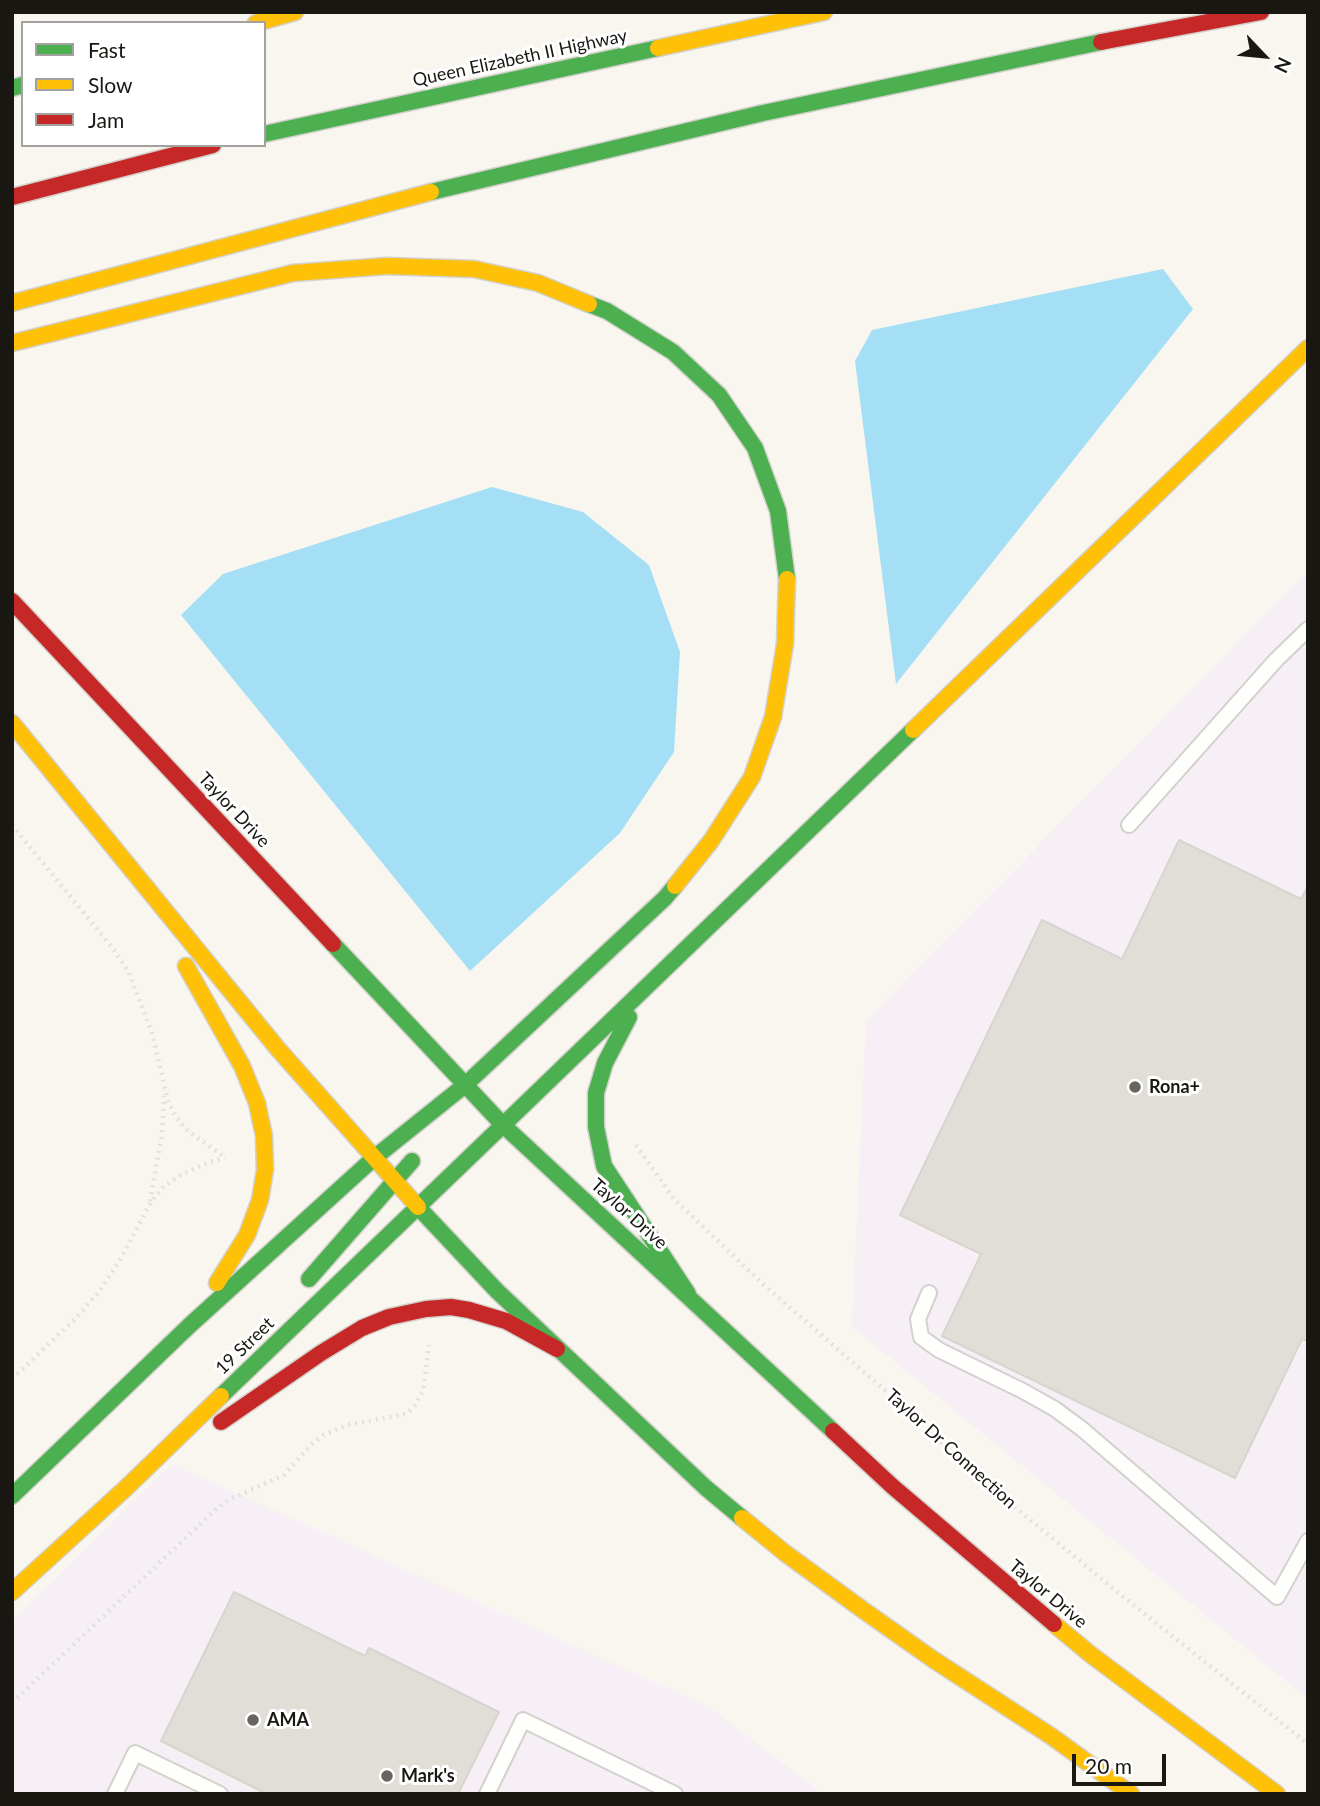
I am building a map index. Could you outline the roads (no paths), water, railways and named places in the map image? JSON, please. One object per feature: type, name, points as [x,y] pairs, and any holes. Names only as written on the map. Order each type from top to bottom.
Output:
[{"type":"main road","points":[[263,21],[295,12]]},
{"type":"main road","name":"Queen Elizabeth II Highway","points":[[266,134],[824,12]]},
{"type":"main road","points":[[12,303],[368,206],[763,113],[1126,37],[1261,12]]},
{"type":"main road","points":[[12,197],[204,147]]},
{"type":"main road","points":[[12,343],[293,272],[387,266],[474,269],[538,283],[607,311],[673,352],[719,395],[755,448],[778,510],[787,583],[785,644],[772,717],[752,777],[711,841],[666,898],[465,1085],[373,1158],[189,1326],[12,1496]]},
{"type":"main road","name":"19 Street","points":[[12,1592],[127,1487],[1308,348]]},
{"type":"main road","name":"Taylor Drive","points":[[12,601],[503,1125],[892,1486],[985,1567],[1101,1662],[1277,1793]]},
{"type":"main road","points":[[12,723],[278,1049],[373,1158],[497,1291],[557,1349],[706,1488],[785,1553],[934,1660],[1051,1736],[1131,1794]]},
{"type":"main road","points":[[109,843],[180,956],[242,1066],[257,1103],[264,1136],[265,1170],[262,1190],[247,1235],[189,1326]]},
{"type":"main road","points":[[643,991],[605,1063],[596,1093],[596,1127],[604,1166],[688,1294]]},
{"type":"main road","points":[[442,1124],[465,1085]]},
{"type":"main road","points":[[301,1289],[420,1153]]},
{"type":"main road","points":[[127,1487],[321,1353],[362,1328],[389,1317],[426,1309],[451,1307],[469,1310],[506,1321],[557,1349]]},
{"type":"main road","points":[[66,1541],[226,1370]]},
{"type":"lane","points":[[1129,825],[1276,660],[1308,629]]},
{"type":"lane","points":[[929,1293],[918,1319],[921,1337],[939,1350],[1034,1397],[1082,1429],[1277,1597],[1308,1541]]},
{"type":"lane","points":[[487,1794],[523,1720],[675,1794]]},
{"type":"lane","points":[[115,1794],[135,1753],[220,1794]]},
{"type":"water","points":[[1163,269],[1193,309],[896,684],[855,361],[872,330]]},
{"type":"water","points":[[492,487],[583,512],[649,565],[680,652],[674,752],[620,833],[470,971],[181,615],[223,574]]},
{"type":"place","name":"Rona+","points":[[1135,1087]]},
{"type":"place","name":"AMA","points":[[253,1720]]},
{"type":"place","name":"Mark's","points":[[387,1776]]}]
